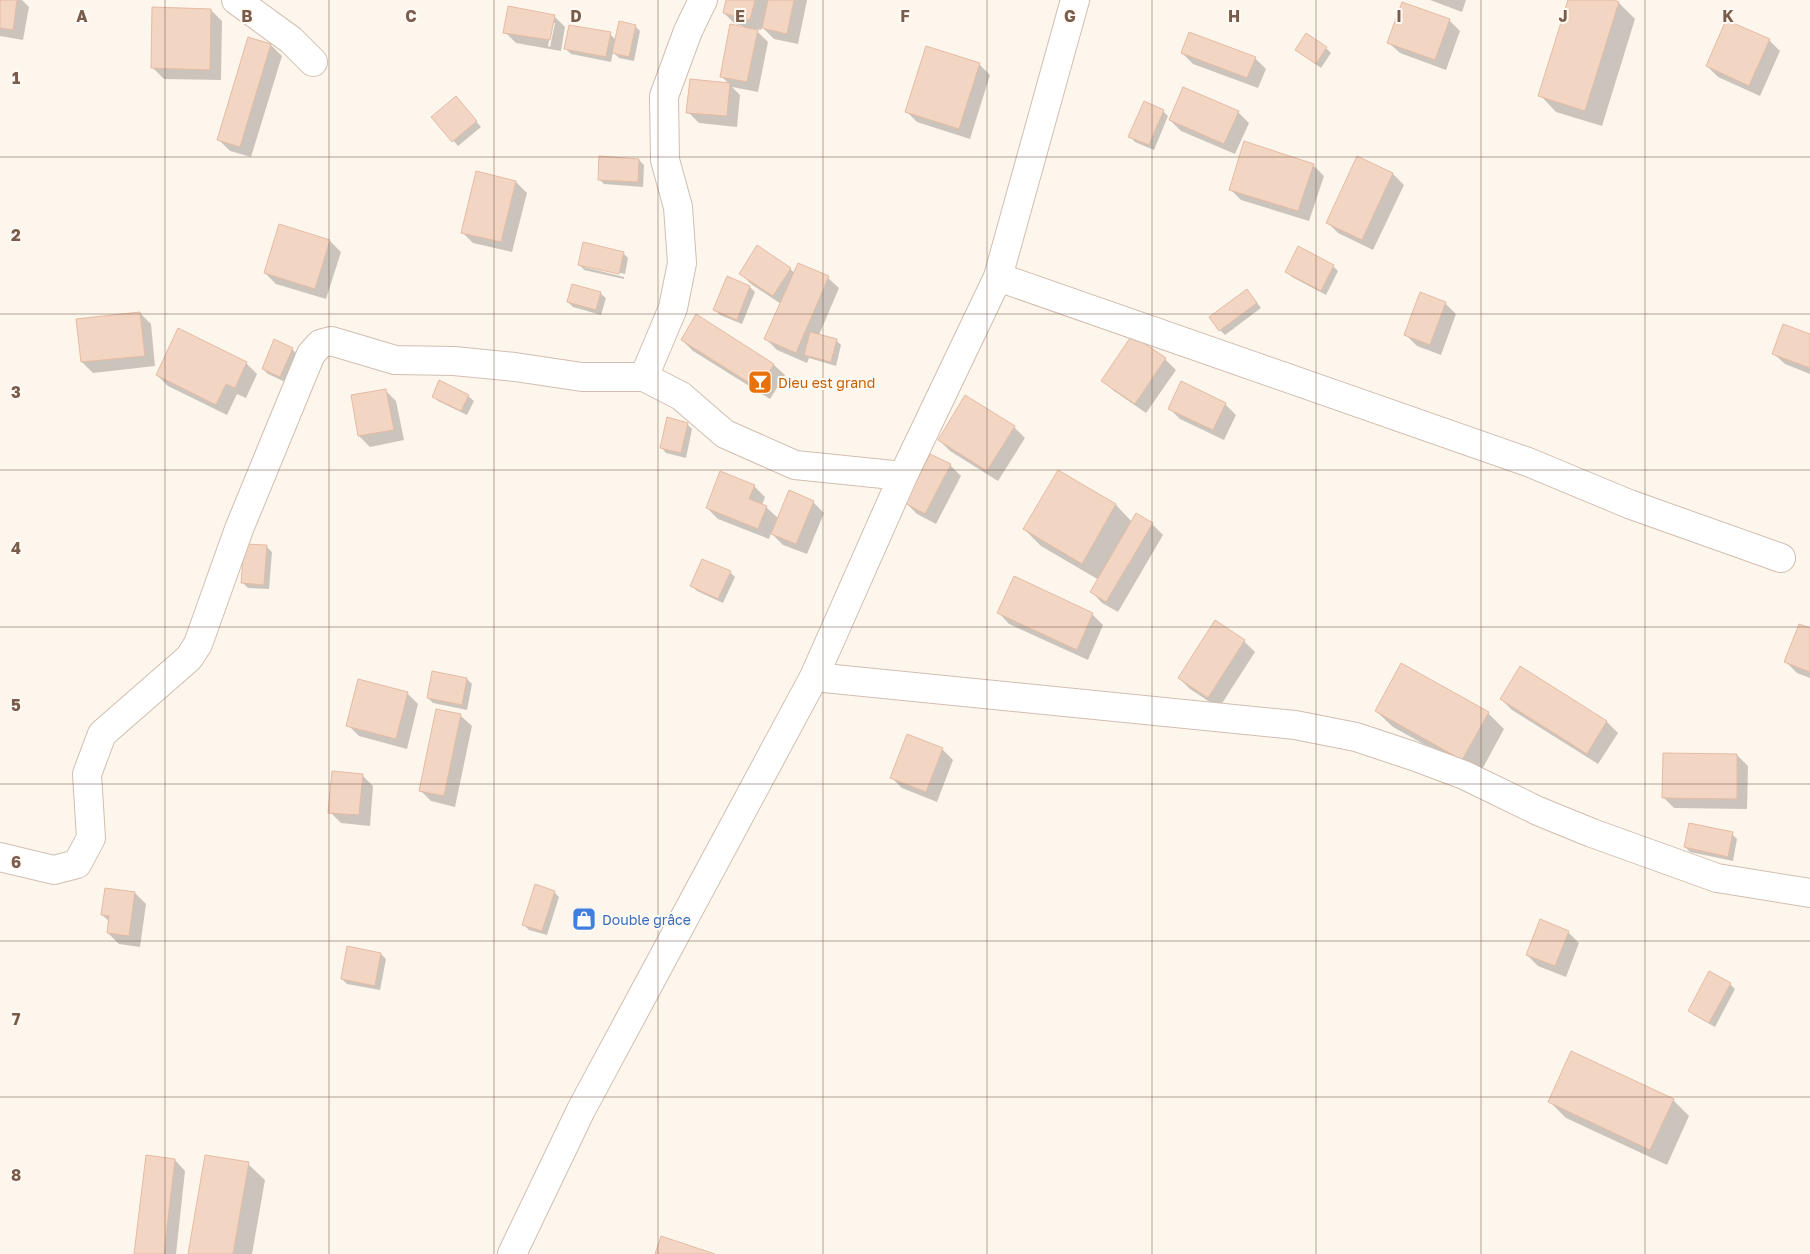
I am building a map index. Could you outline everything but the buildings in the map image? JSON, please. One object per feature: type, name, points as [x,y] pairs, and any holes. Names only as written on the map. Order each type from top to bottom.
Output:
[{"type":"street","points":[[236,0],[291,40],[313,62]]},
{"type":"street","points":[[644,377],[673,308],[682,263],[678,207],[665,160],[664,96],[688,31],[703,0]]},
{"type":"street","points":[[512,1254],[581,1110],[814,676],[903,476],[998,277],[1075,0]]},
{"type":"street","points":[[998,277],[1519,459],[1629,504],[1781,558]]},
{"type":"street","points":[[0,857],[54,870],[78,864],[92,838],[87,774],[102,734],[189,658],[198,644],[247,510],[311,354],[320,344],[331,341],[395,360],[463,362],[515,367],[582,378],[644,377],[681,396],[725,434],[795,465],[903,476]]},
{"type":"street","points":[[814,676],[1295,725],[1356,737],[1464,775],[1538,810],[1654,856],[1717,878],[1810,893]]},
{"type":"place","name":"Dieu est grand","points":[[760,382]]},
{"type":"place","name":"Double grâce","points":[[584,919]]}]
